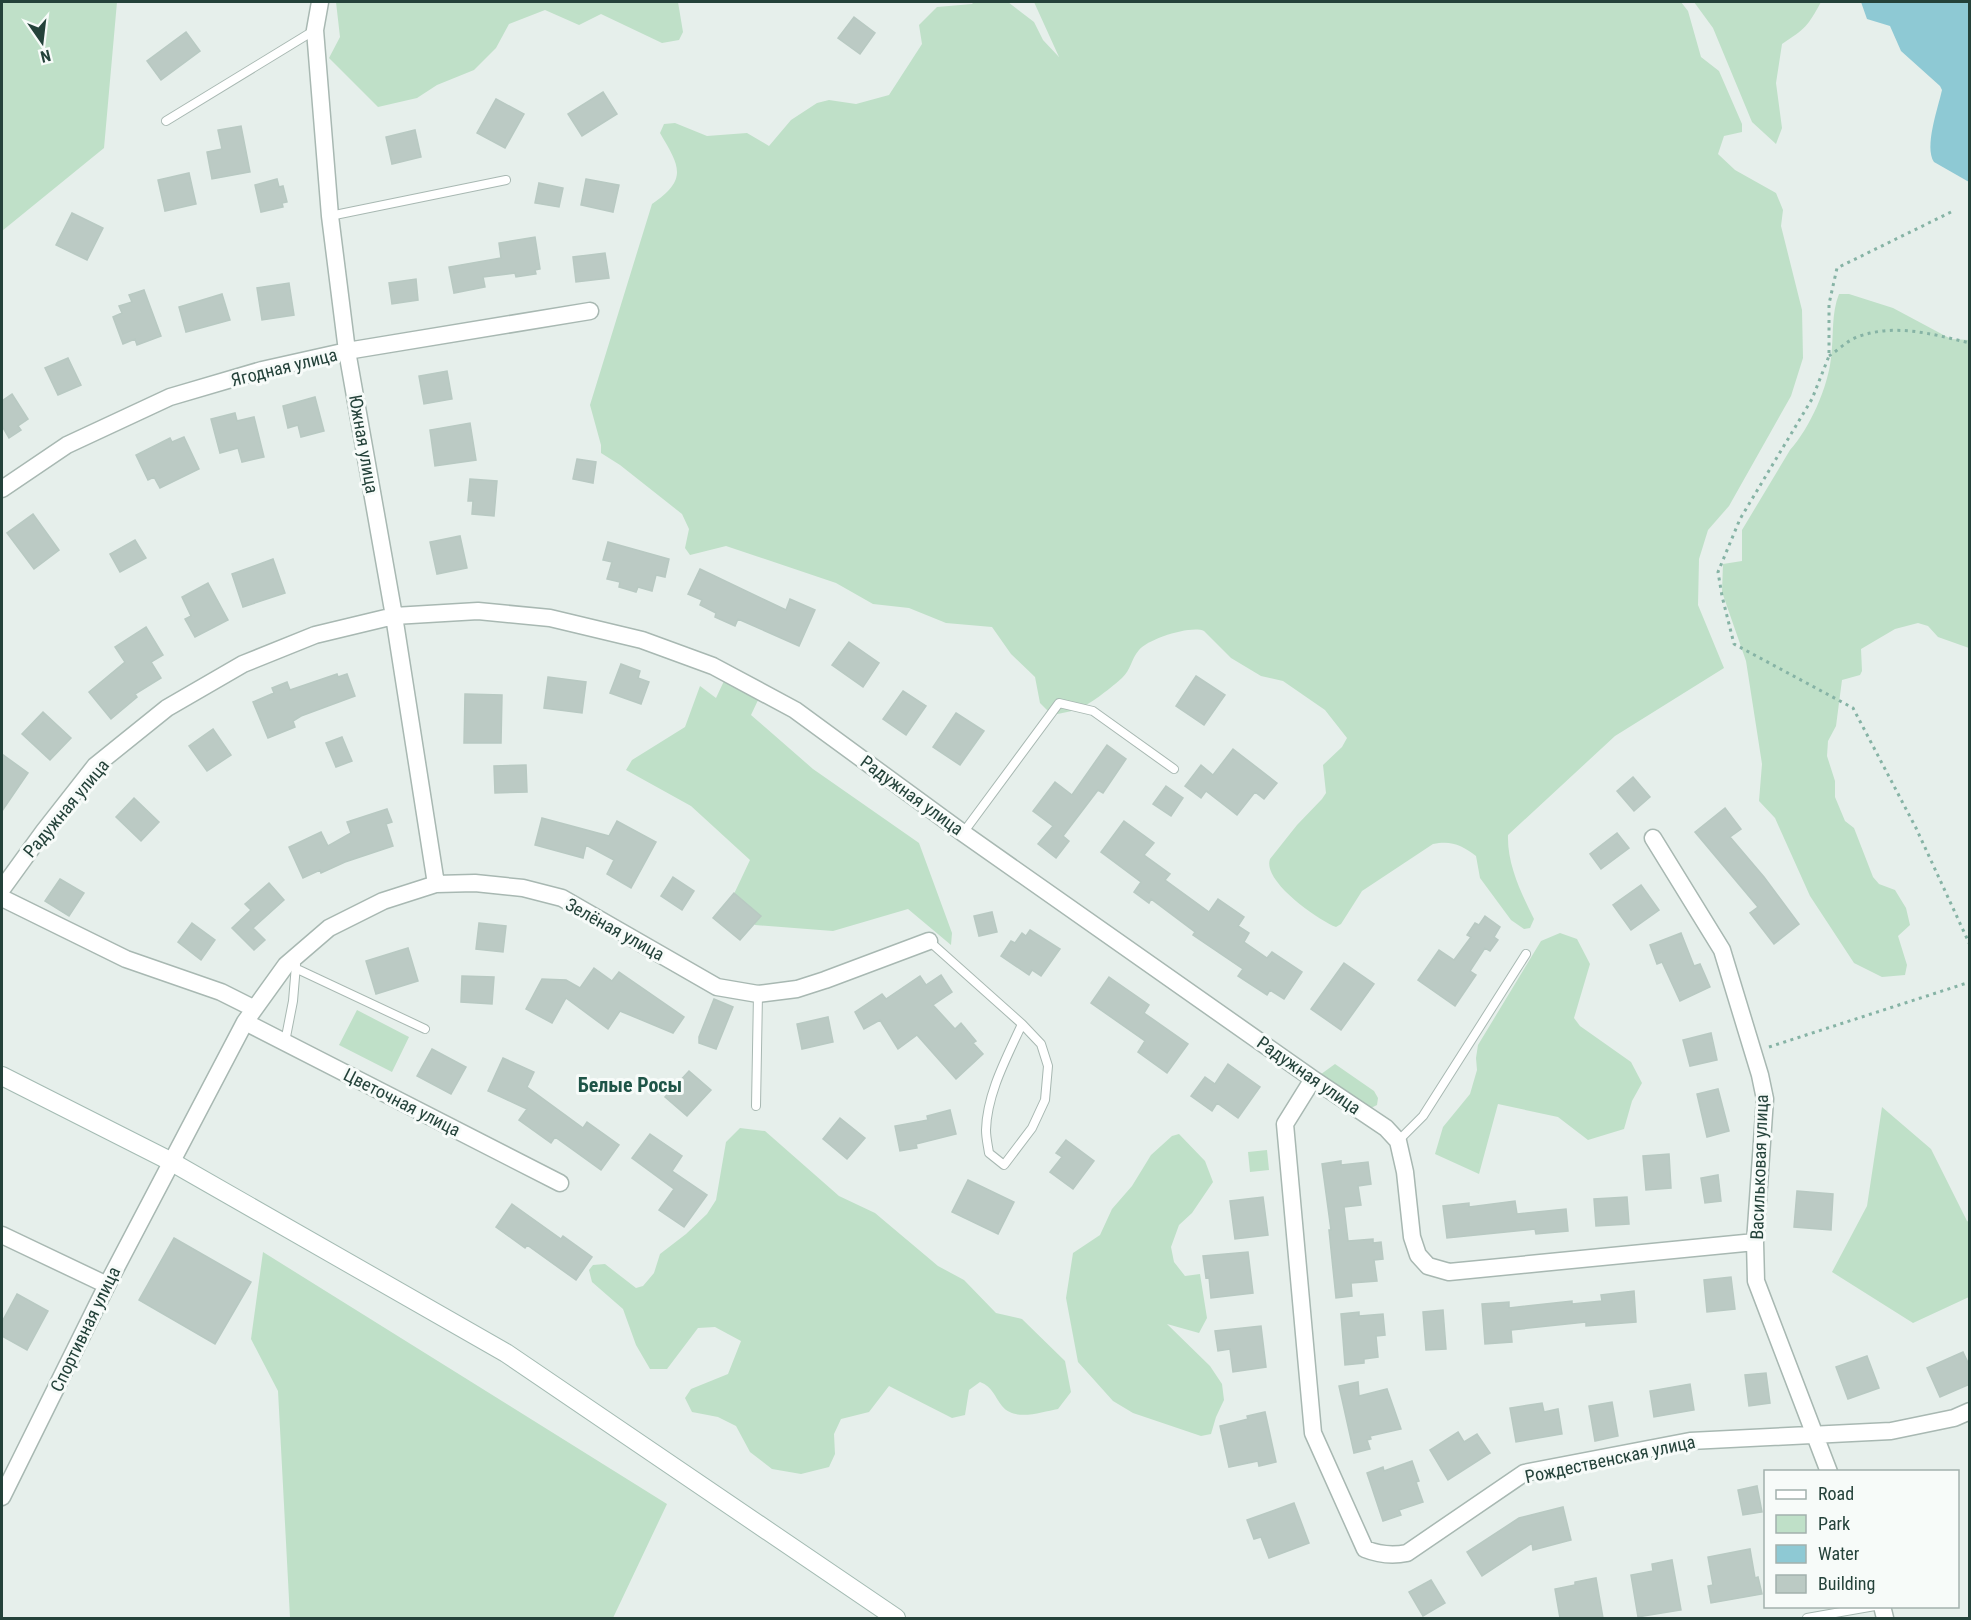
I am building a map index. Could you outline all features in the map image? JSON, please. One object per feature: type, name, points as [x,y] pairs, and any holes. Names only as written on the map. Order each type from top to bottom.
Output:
[{"type":"main road","points":[[2,1076],[171,1161],[506,1353],[896,1618]]},
{"type":"street","name":"Южная улица","points":[[320,2],[315,30],[330,216],[347,351],[394,616],[436,884]]},
{"type":"street","name":"Ягодная улица","points":[[2,489],[67,445],[170,397],[262,370],[347,351],[590,311]]},
{"type":"street","name":"Радужная улица","points":[[2,889],[95,766],[167,708],[253,659],[315,635],[394,616],[478,611],[550,618],[642,640],[713,666],[795,710],[963,833],[1386,1128],[1398,1141]]},
{"type":"street","name":"Васильковая улица","points":[[1653,838],[1722,950],[1753,1052],[1765,1099],[1755,1242],[1756,1281],[1828,1470]]},
{"type":"street","name":"Зелёная улица","points":[[171,1161],[249,1015],[286,964],[296,962],[329,928],[383,901],[436,884],[475,883],[523,888],[562,898],[717,987],[759,994],[797,989],[825,981],[929,941]]},
{"type":"street","name":"Цветочная улица","points":[[2,898],[126,959],[221,992],[285,1042],[560,1183]]},
{"type":"street","name":"Рождественская улица","points":[[1313,1079],[1285,1124],[1313,1433],[1365,1549],[1391,1556],[1407,1553],[1524,1473],[1690,1441],[1891,1431],[1954,1418],[1970,1411]]},
{"type":"street","points":[[1398,1141],[1405,1172],[1412,1236],[1418,1255],[1428,1266],[1449,1272],[1755,1242]]},
{"type":"street","name":"Спортивная улица","points":[[2,1497],[171,1161]]},
{"type":"street","points":[[2,1235],[107,1285]]},
{"type":"lane","points":[[166,120],[315,30]]},
{"type":"lane","points":[[330,216],[506,180]]},
{"type":"lane","points":[[963,833],[1059,703],[1093,711],[1174,769]]},
{"type":"lane","points":[[929,941],[1022,1024],[1041,1044],[1047,1066],[1045,1100],[1032,1128],[1004,1165],[988,1154],[986,1131],[990,1104],[999,1075],[1022,1024]]},
{"type":"lane","points":[[1398,1141],[1423,1116],[1526,954]]},
{"type":"lane","points":[[285,1042],[293,1001],[296,962],[425,1029]]},
{"type":"lane","points":[[756,1106],[759,994]]},
{"type":"lane","points":[[1807,1618],[1864,1608]]},
{"type":"path","points":[[1951,212],[1837,268],[1829,303],[1829,356],[1812,399],[1740,519],[1718,572],[1734,644],[1853,708],[1916,828],[1970,945]]},
{"type":"path","points":[[1829,356],[1856,338],[1889,330],[1916,330],[1970,343]]},
{"type":"path","points":[[1753,1052],[1970,982]]},
{"type":"green space","points":[[2,2],[117,2],[104,148],[2,231]]},
{"type":"green space","points":[[336,2],[678,2],[683,32],[679,40],[662,43],[601,14],[579,25],[545,10],[509,24],[496,48],[474,70],[437,85],[417,98],[378,107],[329,58],[340,37]]},
{"type":"green space","points":[[974,2],[1008,2],[1034,22],[1043,40],[1059,57],[1034,2],[1681,2],[1688,11],[1701,57],[1719,71],[1742,124],[1742,132],[1724,136],[1718,154],[1735,170],[1776,193],[1783,210],[1781,226],[1802,310],[1803,358],[1791,396],[1729,506],[1708,530],[1699,559],[1698,605],[1724,668],[1615,736],[1508,835],[1512,867],[1534,919],[1530,928],[1524,929],[1511,920],[1480,878],[1476,856],[1461,846],[1451,843],[1433,844],[1362,891],[1341,924],[1336,927],[1317,917],[1293,899],[1274,878],[1270,868],[1270,859],[1326,793],[1323,765],[1342,747],[1347,738],[1325,710],[1283,681],[1261,676],[1231,658],[1204,631],[1180,631],[1151,642],[1139,650],[1125,675],[1102,694],[1080,708],[1052,715],[1040,703],[1035,677],[1011,654],[992,627],[946,623],[909,608],[873,604],[836,583],[726,546],[690,555],[685,548],[689,529],[682,514],[620,465],[601,453],[590,405],[652,204],[664,195],[676,180],[676,164],[660,133],[664,124],[675,123],[707,136],[747,133],[769,146],[791,120],[817,103],[829,100],[856,104],[889,95],[922,44],[919,25],[937,7]]},
{"type":"green space","points":[[1694,2],[1821,2],[1805,26],[1782,44],[1776,83],[1782,128],[1776,144],[1752,122],[1713,28]]},
{"type":"green space","points":[[1839,294],[1849,294],[1893,308],[1951,339],[1969,340],[1969,648],[1938,637],[1928,626],[1918,623],[1895,629],[1861,649],[1862,671],[1860,675],[1842,680],[1836,726],[1828,741],[1827,756],[1835,781],[1835,797],[1845,821],[1854,828],[1873,877],[1879,884],[1895,890],[1906,908],[1910,925],[1898,936],[1907,965],[1905,975],[1882,977],[1854,963],[1810,896],[1775,818],[1759,801],[1762,764],[1746,661],[1722,592],[1723,564],[1742,561],[1742,530],[1811,419],[1822,394],[1829,369],[1836,302]]},
{"type":"green space","points":[[724,681],[759,698],[751,715],[813,769],[919,843],[952,933],[951,945],[908,909],[833,931],[755,925],[733,896],[750,860],[691,806],[626,770],[632,760],[685,727],[700,686],[716,698]]},
{"type":"green space","points":[[1560,933],[1577,939],[1590,964],[1574,1018],[1580,1026],[1631,1062],[1642,1083],[1632,1101],[1624,1129],[1588,1140],[1558,1117],[1498,1104],[1479,1174],[1435,1154],[1443,1127],[1470,1094],[1477,1070],[1478,1045],[1541,941]]},
{"type":"green space","points":[[357,1010],[409,1037],[392,1072],[339,1045]]},
{"type":"green space","points":[[1335,1064],[1374,1091],[1378,1098],[1377,1105],[1367,1110],[1317,1077]]},
{"type":"green space","points":[[1882,1107],[1931,1149],[1969,1222],[1969,1297],[1913,1323],[1832,1272],[1867,1206]]},
{"type":"green space","points":[[740,1128],[765,1131],[839,1196],[875,1213],[938,1266],[964,1280],[996,1313],[1022,1319],[1065,1361],[1071,1392],[1058,1409],[1028,1415],[1014,1414],[1007,1411],[991,1389],[980,1382],[969,1390],[965,1415],[952,1418],[889,1386],[869,1412],[841,1419],[834,1434],[835,1454],[829,1467],[801,1474],[772,1469],[750,1452],[736,1426],[718,1417],[692,1412],[685,1398],[691,1389],[728,1374],[741,1341],[715,1327],[698,1328],[667,1369],[650,1369],[636,1345],[623,1309],[592,1282],[589,1270],[593,1265],[605,1264],[636,1288],[643,1286],[654,1273],[660,1254],[707,1214],[716,1200],[726,1142]]},
{"type":"green space","points":[[1179,1134],[1205,1161],[1213,1182],[1192,1213],[1179,1225],[1171,1247],[1174,1262],[1185,1276],[1200,1274],[1207,1318],[1199,1333],[1167,1324],[1210,1366],[1222,1384],[1224,1400],[1211,1434],[1201,1436],[1133,1413],[1113,1401],[1078,1362],[1066,1298],[1073,1253],[1100,1235],[1112,1209],[1132,1186],[1151,1155],[1172,1136]]},
{"type":"green space","points":[[1267,1150],[1269,1170],[1250,1172],[1248,1152]]},
{"type":"green space","points":[[263,1252],[667,1504],[613,1618],[290,1618],[278,1391],[251,1339]]},
{"type":"water","points":[[1861,2],[1969,2],[1969,182],[1934,162],[1931,155],[1931,137],[1942,90],[1940,86],[1901,51],[1890,26],[1867,19]]},
{"type":"building","points":[[854,17],[875,33],[860,54],[838,38]]},
{"type":"building","points":[[186,32],[200,51],[161,80],[147,61]]},
{"type":"building","points":[[603,92],[617,114],[582,136],[568,114]]},
{"type":"building","points":[[496,99],[524,114],[505,148],[477,133]]},
{"type":"building","points":[[241,126],[250,172],[212,179],[207,152],[222,149],[218,130]]},
{"type":"building","points":[[415,130],[421,157],[392,164],[386,137]]},
{"type":"building","points":[[189,173],[196,204],[165,211],[158,180]]},
{"type":"building","points":[[277,179],[279,187],[283,186],[287,202],[282,203],[283,207],[261,212],[255,185]]},
{"type":"building","points":[[586,179],[619,185],[613,212],[581,205]]},
{"type":"building","points":[[539,183],[563,188],[559,207],[535,203]]},
{"type":"building","points":[[72,213],[103,228],[87,260],[56,245]]},
{"type":"building","points":[[535,237],[540,269],[535,270],[536,274],[516,277],[515,273],[483,277],[485,287],[454,293],[449,267],[501,258],[499,243]]},
{"type":"building","points":[[605,253],[609,278],[576,282],[573,257]]},
{"type":"building","points":[[416,279],[418,300],[392,304],[389,283]]},
{"type":"building","points":[[289,283],[294,315],[262,320],[257,288]]},
{"type":"building","points":[[144,290],[161,336],[137,345],[135,339],[123,344],[113,317],[122,313],[119,306],[132,302],[129,295]]},
{"type":"building","points":[[222,294],[230,320],[186,332],[179,307]]},
{"type":"building","points":[[68,358],[81,385],[58,395],[45,368]]},
{"type":"building","points":[[447,371],[452,399],[424,404],[419,376]]},
{"type":"building","points":[[12,394],[28,419],[18,426],[21,430],[9,438],[2,426],[2,401]]},
{"type":"building","points":[[315,397],[324,431],[301,437],[298,425],[288,428],[283,406]]},
{"type":"building","points":[[235,413],[237,421],[254,417],[264,457],[242,462],[238,448],[220,453],[211,419]]},
{"type":"building","points":[[470,423],[476,460],[435,466],[430,430]]},
{"type":"building","points":[[184,437],[199,469],[160,488],[154,477],[148,480],[136,455],[170,438],[172,442]]},
{"type":"building","points":[[577,459],[596,462],[593,483],[573,479]]},
{"type":"building","points":[[470,479],[497,481],[494,516],[472,514],[473,501],[468,501]]},
{"type":"building","points":[[33,514],[59,550],[34,569],[7,533]]},
{"type":"building","points":[[460,536],[467,568],[437,574],[430,542]]},
{"type":"building","points":[[135,540],[146,558],[120,572],[110,554]]},
{"type":"building","points":[[608,542],[669,559],[665,577],[656,575],[652,591],[638,587],[636,592],[619,587],[620,582],[607,579],[612,562],[603,560]]},
{"type":"building","points":[[273,559],[285,593],[243,607],[232,574]]},
{"type":"building","points":[[700,569],[786,610],[790,599],[815,610],[799,646],[738,619],[735,626],[715,617],[716,613],[700,605],[702,600],[688,594]]},
{"type":"building","points":[[208,583],[228,620],[195,637],[185,619],[191,616],[182,597]]},
{"type":"building","points":[[146,627],[163,655],[151,662],[161,678],[135,694],[137,697],[111,719],[89,692],[125,662],[115,647]]},
{"type":"building","points":[[849,642],[879,663],[863,687],[832,665]]},
{"type":"building","points":[[621,664],[640,671],[638,678],[649,682],[641,704],[610,693]]},
{"type":"building","points":[[337,674],[338,677],[347,674],[355,696],[301,716],[293,721],[295,727],[268,738],[253,702],[274,693],[272,688],[287,682],[290,690]]},
{"type":"building","points":[[1196,676],[1225,695],[1204,725],[1176,706]]},
{"type":"building","points":[[548,677],[586,682],[582,713],[544,708]]},
{"type":"building","points":[[903,691],[926,706],[906,735],[883,719]]},
{"type":"building","points":[[465,694],[502,695],[501,743],[464,743]]},
{"type":"building","points":[[43,712],[71,738],[50,760],[22,734]]},
{"type":"building","points":[[956,713],[984,731],[960,765],[933,747]]},
{"type":"building","points":[[213,729],[231,755],[207,771],[189,746]]},
{"type":"building","points":[[342,737],[352,761],[336,767],[326,743]]},
{"type":"building","points":[[1107,745],[1126,759],[1103,793],[1098,790],[1063,836],[1069,841],[1056,858],[1038,844],[1053,826],[1033,811],[1055,782],[1072,795]]},
{"type":"building","points":[[1233,749],[1277,783],[1264,799],[1255,792],[1237,815],[1206,791],[1201,798],[1185,786],[1201,765],[1213,775]]},
{"type":"building","points":[[2,754],[28,773],[2,811]]},
{"type":"building","points":[[526,765],[527,792],[495,793],[494,766]]},
{"type":"building","points":[[1633,777],[1650,797],[1634,811],[1617,791]]},
{"type":"building","points":[[1166,786],[1183,798],[1171,816],[1153,804]]},
{"type":"building","points":[[134,798],[159,822],[141,841],[116,817]]},
{"type":"building","points":[[1725,808],[1741,829],[1730,837],[1799,924],[1774,944],[1750,913],[1758,907],[1695,832]]},
{"type":"building","points":[[387,809],[392,822],[386,824],[393,846],[345,862],[321,873],[320,870],[303,878],[289,847],[321,832],[328,846],[351,833],[347,822]]},
{"type":"building","points":[[542,818],[609,836],[617,821],[656,842],[631,888],[607,874],[614,860],[586,845],[583,858],[535,845]]},
{"type":"building","points":[[1124,821],[1154,843],[1144,855],[1170,874],[1165,880],[1209,912],[1218,899],[1244,917],[1238,926],[1249,933],[1244,942],[1267,958],[1272,952],[1302,972],[1284,999],[1270,990],[1267,995],[1238,976],[1243,969],[1193,935],[1195,932],[1151,899],[1149,903],[1134,892],[1141,882],[1101,852]]},
{"type":"building","points":[[1617,833],[1629,848],[1601,869],[1590,854]]},
{"type":"building","points":[[673,877],[694,891],[682,910],[661,896]]},
{"type":"building","points":[[60,879],[84,893],[69,916],[45,901]]},
{"type":"building","points":[[269,883],[284,900],[253,928],[265,940],[254,950],[232,928],[251,910],[245,904]]},
{"type":"building","points":[[1641,885],[1659,910],[1631,930],[1613,905]]},
{"type":"building","points":[[734,893],[761,916],[740,940],[713,918]]},
{"type":"building","points":[[992,912],[997,932],[979,936],[974,916]]},
{"type":"building","points":[[1485,916],[1500,927],[1494,937],[1498,940],[1490,951],[1485,948],[1470,971],[1476,975],[1455,1006],[1418,980],[1439,950],[1454,960],[1471,937],[1467,935],[1475,923],[1479,925]]},
{"type":"building","points":[[192,923],[215,940],[201,960],[178,942]]},
{"type":"building","points":[[479,923],[506,926],[503,952],[476,949]]},
{"type":"building","points":[[1030,930],[1060,949],[1041,976],[1032,970],[1029,975],[1001,956],[1011,941],[1015,943],[1022,933],[1026,936]]},
{"type":"building","points":[[1681,933],[1694,966],[1700,964],[1710,987],[1680,1001],[1662,962],[1657,964],[1650,945]]},
{"type":"building","points":[[408,948],[418,981],[376,994],[366,961]]},
{"type":"building","points":[[1344,963],[1374,984],[1341,1030],[1311,1009]]},
{"type":"building","points":[[594,968],[612,981],[619,972],[684,1017],[673,1033],[620,1011],[608,1029],[566,998],[552,1023],[526,1009],[542,979],[566,980],[580,988]]},
{"type":"building","points":[[941,975],[952,992],[933,1005],[955,1029],[961,1023],[976,1041],[973,1043],[983,1054],[956,1079],[917,1035],[898,1049],[880,1020],[864,1029],[855,1012],[882,994],[886,999],[920,976],[926,985]]},
{"type":"building","points":[[462,976],[494,977],[492,1004],[461,1002]]},
{"type":"building","points":[[1109,977],[1149,1005],[1144,1013],[1188,1044],[1167,1073],[1138,1052],[1145,1041],[1091,1003]]},
{"type":"building","points":[[714,999],[733,1007],[716,1049],[699,1043],[699,1037]]},
{"type":"building","points":[[828,1017],[833,1042],[802,1049],[797,1024]]},
{"type":"building","points":[[1711,1033],[1717,1060],[1690,1066],[1683,1040]]},
{"type":"building","points":[[432,1049],[466,1067],[451,1094],[417,1076]]},
{"type":"building","points":[[503,1058],[534,1072],[527,1087],[583,1128],[587,1122],[619,1145],[601,1170],[555,1137],[551,1143],[519,1120],[527,1109],[488,1091]]},
{"type":"building","points":[[1228,1064],[1260,1087],[1238,1118],[1217,1103],[1212,1111],[1191,1096],[1205,1077],[1215,1084]]},
{"type":"building","points":[[689,1071],[711,1090],[687,1116],[665,1097]]},
{"type":"building","points":[[1718,1089],[1729,1131],[1707,1137],[1697,1094]]},
{"type":"building","points":[[950,1110],[956,1134],[916,1144],[917,1148],[900,1151],[895,1126],[928,1120],[927,1116]]},
{"type":"building","points":[[840,1118],[865,1138],[847,1159],[823,1139]]},
{"type":"building","points":[[650,1134],[682,1156],[672,1171],[707,1195],[684,1227],[659,1210],[674,1189],[632,1158]]},
{"type":"building","points":[[1066,1140],[1094,1161],[1073,1189],[1050,1172],[1062,1157],[1056,1153]]},
{"type":"building","points":[[1669,1154],[1671,1188],[1646,1190],[1643,1156]]},
{"type":"building","points":[[1341,1161],[1341,1165],[1368,1162],[1371,1184],[1358,1186],[1361,1205],[1344,1207],[1348,1241],[1373,1239],[1373,1243],[1381,1242],[1383,1259],[1374,1260],[1377,1281],[1351,1283],[1352,1296],[1336,1298],[1329,1230],[1331,1230],[1322,1164]]},
{"type":"building","points":[[1718,1175],[1721,1201],[1705,1203],[1701,1178]]},
{"type":"building","points":[[968,1180],[1014,1202],[998,1234],[952,1212]]},
{"type":"building","points":[[1797,1191],[1833,1194],[1831,1230],[1794,1227]]},
{"type":"building","points":[[1263,1197],[1268,1235],[1235,1239],[1230,1201]]},
{"type":"building","points":[[1627,1197],[1629,1224],[1596,1226],[1594,1199]]},
{"type":"building","points":[[1515,1201],[1517,1214],[1566,1209],[1568,1231],[1536,1234],[1535,1229],[1447,1238],[1443,1206],[1469,1203],[1469,1207]]},
{"type":"building","points":[[512,1204],[561,1239],[563,1236],[592,1257],[576,1280],[527,1245],[525,1248],[496,1227]]},
{"type":"building","points":[[174,1238],[251,1282],[215,1344],[139,1300]]},
{"type":"building","points":[[1248,1252],[1253,1293],[1211,1298],[1209,1277],[1206,1278],[1203,1256]]},
{"type":"building","points":[[1731,1277],[1735,1309],[1707,1312],[1704,1280]]},
{"type":"building","points":[[1634,1291],[1636,1322],[1586,1326],[1586,1322],[1511,1330],[1512,1342],[1485,1344],[1482,1304],[1509,1302],[1509,1308],[1572,1301],[1572,1304],[1602,1301],[1601,1295]]},
{"type":"building","points":[[17,1294],[48,1311],[27,1350],[2,1336],[2,1322]]},
{"type":"building","points":[[1443,1310],[1446,1349],[1426,1350],[1423,1312]]},
{"type":"building","points":[[1359,1312],[1359,1316],[1383,1314],[1385,1335],[1376,1336],[1378,1357],[1364,1359],[1364,1363],[1345,1365],[1341,1314]]},
{"type":"building","points":[[1261,1326],[1266,1367],[1233,1372],[1230,1349],[1218,1351],[1215,1331]]},
{"type":"building","points":[[1963,1352],[1970,1367],[1970,1384],[1940,1397],[1927,1368]]},
{"type":"building","points":[[1867,1356],[1879,1388],[1848,1399],[1836,1367]]},
{"type":"building","points":[[1766,1373],[1770,1403],[1749,1406],[1745,1375]]},
{"type":"building","points":[[1358,1382],[1359,1396],[1387,1389],[1401,1429],[1370,1436],[1371,1439],[1367,1440],[1370,1449],[1354,1453],[1339,1386]]},
{"type":"building","points":[[1690,1384],[1694,1410],[1654,1417],[1650,1391]]},
{"type":"building","points":[[1612,1402],[1618,1436],[1595,1441],[1589,1406]]},
{"type":"building","points":[[1542,1403],[1544,1412],[1558,1409],[1562,1434],[1516,1442],[1510,1408]]},
{"type":"building","points":[[1265,1412],[1276,1462],[1259,1466],[1258,1461],[1229,1467],[1220,1426]]},
{"type":"building","points":[[1458,1432],[1464,1442],[1477,1434],[1490,1453],[1448,1480],[1430,1450]]},
{"type":"building","points":[[1412,1461],[1423,1502],[1399,1510],[1401,1515],[1383,1521],[1367,1473],[1383,1467],[1384,1471]]},
{"type":"building","points":[[1757,1486],[1762,1512],[1743,1515],[1738,1490]]},
{"type":"building","points":[[1294,1503],[1309,1543],[1269,1558],[1261,1537],[1254,1539],[1247,1520]]},
{"type":"building","points":[[1563,1507],[1571,1540],[1533,1550],[1532,1543],[1482,1576],[1467,1552],[1519,1518]]},
{"type":"building","points":[[1750,1549],[1755,1578],[1758,1577],[1762,1594],[1711,1603],[1708,1586],[1713,1585],[1708,1557]]},
{"type":"building","points":[[1672,1560],[1681,1610],[1638,1617],[1631,1575],[1653,1571],[1652,1564]]},
{"type":"building","points":[[1596,1578],[1603,1618],[1560,1618],[1555,1589]]},
{"type":"building","points":[[1431,1580],[1445,1603],[1423,1616],[1409,1592]]},
{"type":"district","name":"Белые Росы","points":[[630,1085]]}]
